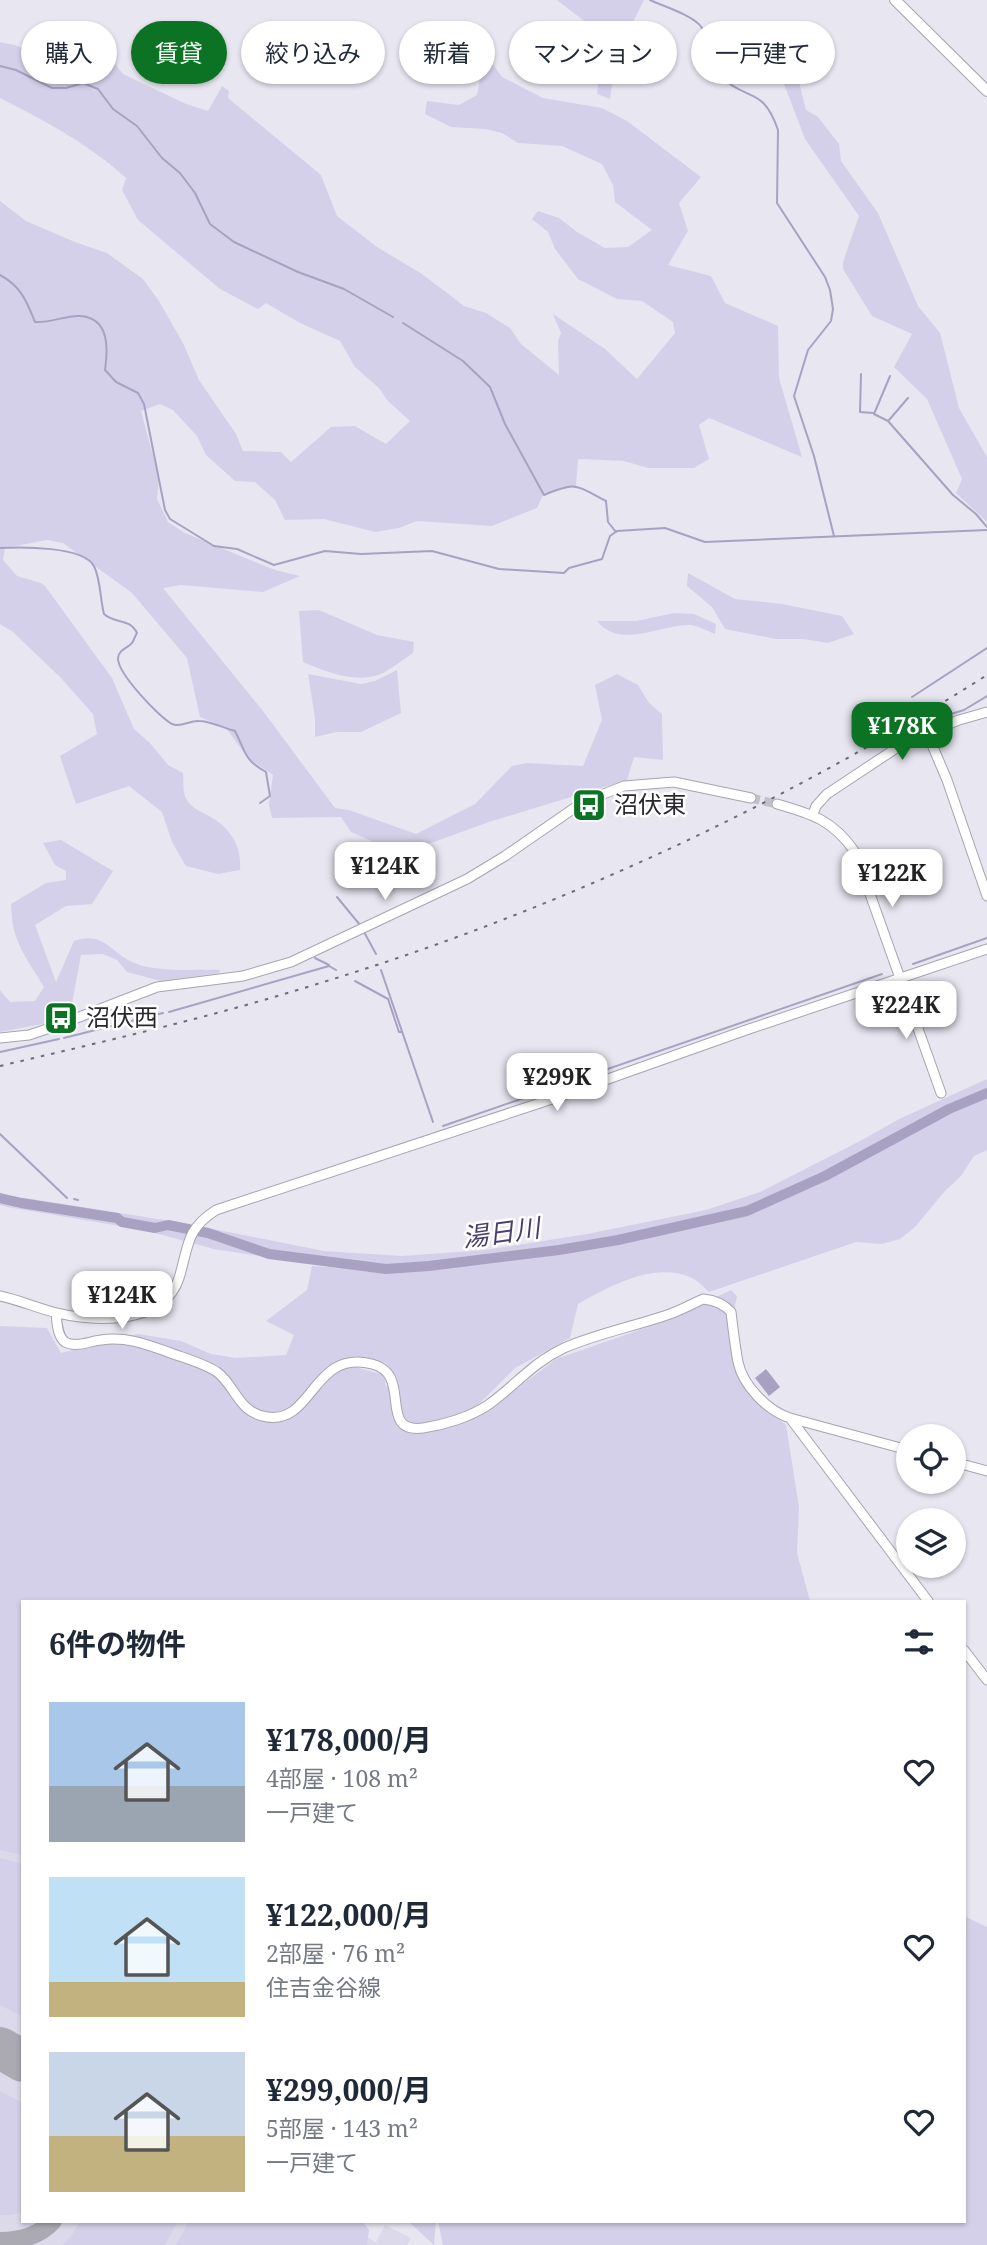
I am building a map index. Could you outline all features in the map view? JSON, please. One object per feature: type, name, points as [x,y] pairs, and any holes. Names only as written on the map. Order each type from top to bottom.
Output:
[{"type":"main road","points":[[895,0],[987,91]]},
{"type":"street","points":[[813,814],[816,806],[827,794],[907,741],[987,712]]},
{"type":"street","points":[[927,733],[947,780],[987,896]]},
{"type":"street","points":[[0,1038],[29,1035],[157,987],[243,976],[290,962],[467,879],[583,802],[624,786],[674,782],[751,798]]},
{"type":"street","points":[[777,804],[813,814],[838,830],[855,852],[941,1093]]},
{"type":"street","points":[[0,1296],[56,1312],[89,1317],[136,1315],[155,1308],[165,1300],[178,1282],[187,1244],[198,1224],[216,1210],[546,1101],[987,949]]},
{"type":"street","points":[[56,1312],[62,1340],[77,1345],[119,1339],[137,1341],[215,1371],[224,1378],[246,1408],[268,1417],[287,1415],[338,1365],[355,1362],[381,1366],[393,1379],[398,1420],[405,1426],[419,1428],[443,1424],[488,1405],[534,1364],[564,1348],[663,1317],[703,1299],[718,1302],[731,1312],[738,1362],[747,1381],[774,1411],[790,1418],[896,1447]]},
{"type":"street","points":[[790,1418],[927,1600]]},
{"type":"street","points":[[966,1465],[987,1471]]},
{"type":"street","points":[[966,1653],[987,1680]]},
{"type":"shaded area","points":[[557,0],[644,0],[634,21],[584,21]]},
{"type":"shaded area","points":[[0,42],[21,47],[21,84],[117,84],[117,66],[131,78],[131,84],[144,84],[186,104],[208,111],[222,86],[229,91],[228,98],[321,175],[337,216],[377,247],[422,274],[464,306],[486,313],[510,328],[521,344],[559,375],[558,341],[561,333],[553,314],[605,349],[637,379],[675,333],[673,322],[642,301],[617,299],[578,279],[555,249],[548,232],[532,219],[538,211],[559,218],[605,248],[628,247],[652,230],[615,202],[613,185],[602,164],[562,146],[518,143],[502,133],[451,127],[425,114],[427,101],[459,105],[477,95],[479,84],[495,84],[495,67],[502,77],[509,81],[509,84],[516,84],[543,98],[602,108],[627,121],[701,177],[679,203],[688,231],[668,265],[711,276],[725,303],[778,326],[779,378],[802,457],[709,418],[699,425],[709,459],[694,468],[648,468],[624,461],[578,459],[576,486],[543,495],[537,508],[492,526],[417,521],[399,528],[375,532],[324,519],[285,520],[275,500],[255,482],[235,481],[206,455],[197,436],[173,410],[160,404],[141,411],[159,478],[157,499],[168,522],[185,533],[243,557],[275,570],[300,576],[263,592],[181,585],[163,588],[263,711],[335,808],[349,810],[416,834],[475,804],[512,766],[527,763],[583,766],[602,720],[595,685],[617,674],[638,685],[649,703],[662,714],[663,760],[634,757],[627,780],[489,822],[409,851],[383,846],[351,832],[341,817],[272,818],[269,805],[273,775],[247,757],[226,728],[200,717],[187,658],[132,593],[63,543],[47,540],[5,548],[3,560],[17,576],[45,586],[112,678],[134,729],[168,765],[183,773],[184,794],[189,803],[229,832],[237,845],[240,870],[218,874],[186,866],[172,842],[162,812],[129,786],[76,804],[60,756],[97,734],[93,714],[60,677],[13,632],[0,624],[0,201],[26,221],[107,253],[143,279],[159,301],[183,343],[199,380],[236,434],[243,451],[281,452],[291,462],[331,427],[355,426],[386,444],[410,421],[355,367],[340,341],[300,323],[266,303],[258,309],[220,289],[138,220],[122,190],[126,178],[66,134],[0,98]]},
{"type":"shaded area","points":[[598,84],[612,84],[610,99],[597,94]]},
{"type":"shaded area","points":[[784,84],[800,84],[806,110],[818,117],[839,144],[841,161],[878,213],[918,306],[940,333],[959,408],[987,457],[987,522],[956,493],[962,479],[927,399],[894,367],[912,334],[872,316],[843,269],[859,216],[805,139]]},
{"type":"shaded area","points":[[688,573],[735,599],[782,604],[842,616],[854,634],[828,643],[776,639],[725,629],[712,607],[687,586]]},
{"type":"shaded area","points":[[319,610],[377,635],[414,642],[413,653],[384,672],[357,678],[338,675],[303,662],[299,611]]},
{"type":"shaded area","points":[[674,613],[694,614],[716,624],[715,634],[689,625],[640,634],[617,634],[597,621],[636,621]]},
{"type":"shaded area","points":[[397,670],[401,713],[361,732],[337,732],[315,737],[308,674],[361,684],[375,681]]},
{"type":"shaded area","points":[[61,840],[113,871],[92,904],[66,906],[35,925],[56,982],[74,941],[84,939],[99,940],[124,958],[152,968],[220,970],[219,973],[161,981],[127,972],[117,960],[103,954],[81,955],[71,1009],[47,1023],[0,1032],[0,990],[10,1002],[35,1001],[44,987],[17,939],[11,904],[46,883],[66,880],[66,871],[55,865],[43,843]]},
{"type":"shaded area","points":[[987,1079],[987,1150],[974,1156],[961,1176],[915,1227],[900,1239],[882,1244],[856,1242],[709,1292],[694,1279],[678,1273],[648,1274],[619,1283],[578,1304],[570,1338],[515,1368],[481,1402],[457,1421],[484,1413],[556,1359],[665,1321],[731,1290],[737,1296],[735,1305],[739,1364],[746,1389],[786,1425],[799,1507],[797,1553],[810,1600],[21,1600],[21,1855],[0,1850],[0,1326],[47,1328],[61,1353],[138,1334],[181,1341],[211,1354],[236,1358],[286,1355],[294,1335],[266,1321],[307,1290],[312,1266],[366,1269],[214,1249],[144,1230],[7,1207],[0,1205],[0,1194],[183,1223],[324,1251],[402,1256],[485,1250],[587,1234],[706,1210],[760,1192],[899,1119]],"holes":[[[354,1356],[386,1363],[397,1378],[386,1387],[384,1375],[351,1368]]]},
{"type":"shaded area","points":[[766,1369],[780,1387],[769,1396],[755,1378]]},
{"type":"shaded area","points":[[0,1847],[21,1852],[21,2223],[313,2223],[302,2245],[0,2245]]},
{"type":"shaded area","points":[[0,1858],[21,1863],[21,2016],[0,2005]]},
{"type":"shaded area","points":[[966,1917],[987,1927],[987,2245],[443,2245],[438,2223],[966,2223]]},
{"type":"shaded area","points":[[0,2091],[21,2102],[21,2212],[0,2215]]},
{"type":"shaded area","points":[[79,2223],[177,2223],[165,2245],[62,2245]]},
{"type":"shaded area","points":[[188,2223],[364,2223],[369,2230],[367,2245],[176,2245]]},
{"type":"shaded area","points":[[338,2223],[376,2242],[385,2225],[411,2238],[407,2245],[361,2245]]},
{"type":"shaded area","points":[[410,2223],[436,2223],[434,2245]]},
{"type":"waterway","points":[[650,0],[686,15],[702,28],[717,72],[731,85],[760,100],[767,107],[778,130],[777,203],[825,277],[833,309],[831,321],[808,350],[794,396],[814,456],[834,536]]},
{"type":"waterway","points":[[0,66],[16,70],[52,88],[66,88],[83,83],[98,89],[113,109],[137,126],[162,158],[180,173],[195,193],[210,224],[234,242],[298,272],[344,289],[393,317]]},
{"type":"waterway","points":[[0,275],[18,289],[35,322],[80,316],[90,318],[102,328],[107,353],[105,370],[116,382],[138,393],[144,404],[165,510],[170,519],[214,546],[237,549],[274,565],[325,551],[361,554],[432,551],[499,569],[564,573],[569,568],[602,559],[610,536],[617,531],[665,528],[705,542],[987,530]]},
{"type":"waterway","points":[[403,323],[463,361],[490,387],[505,424],[544,495],[570,487],[588,491],[606,501],[608,522],[616,532]]},
{"type":"waterway","points":[[861,374],[860,412],[873,413]]},
{"type":"waterway","points":[[890,376],[874,414],[888,421],[953,495],[987,527]]},
{"type":"waterway","points":[[889,420],[908,398]]},
{"type":"waterway","points":[[0,548],[51,549],[88,559],[96,572],[104,614],[130,625],[137,633],[118,658],[131,684],[172,724],[204,721],[235,731],[249,759],[266,772],[270,796],[260,803]]},
{"type":"waterway","points":[[912,697],[987,648]]},
{"type":"waterway","points":[[925,722],[964,710],[987,696]]},
{"type":"waterway","points":[[337,897],[360,925]]},
{"type":"waterway","points":[[363,930],[376,954]]},
{"type":"waterway","points":[[913,964],[987,938]]},
{"type":"waterway","points":[[315,958],[329,965]]},
{"type":"waterway","points":[[169,1012],[329,966],[336,970]]},
{"type":"waterway","points":[[381,970],[433,1122]]},
{"type":"waterway","points":[[443,1126],[882,974]]},
{"type":"waterway","points":[[355,981],[388,999],[399,1032],[402,1032]]},
{"type":"waterway","points":[[64,1038],[163,1013]]},
{"type":"waterway","points":[[0,1052],[59,1039]]},
{"type":"waterway","name":"湯日川","points":[[0,1198],[117,1218],[122,1222],[155,1228],[168,1225],[208,1233],[269,1254],[386,1269],[429,1266],[618,1240],[747,1211],[825,1176],[949,1109],[987,1093]]},
{"type":"waterway","points":[[0,1134],[67,1198]]},
{"type":"waterway","points":[[74,1199],[78,1200]]},
{"type":"taxiway","points":[[0,2241],[29,2237],[51,2223]]},
{"type":"runway","points":[[0,2048],[21,2060]]},
{"type":"tunnel","points":[[751,798],[777,804]]},
{"type":"railway","points":[[0,1066],[278,996],[492,924],[662,852],[746,812],[828,769],[987,675]]},
{"type":"place","name":"沼伏東","points":[[589,805]]},
{"type":"place","name":"沼伏西","points":[[61,1018]]}]
